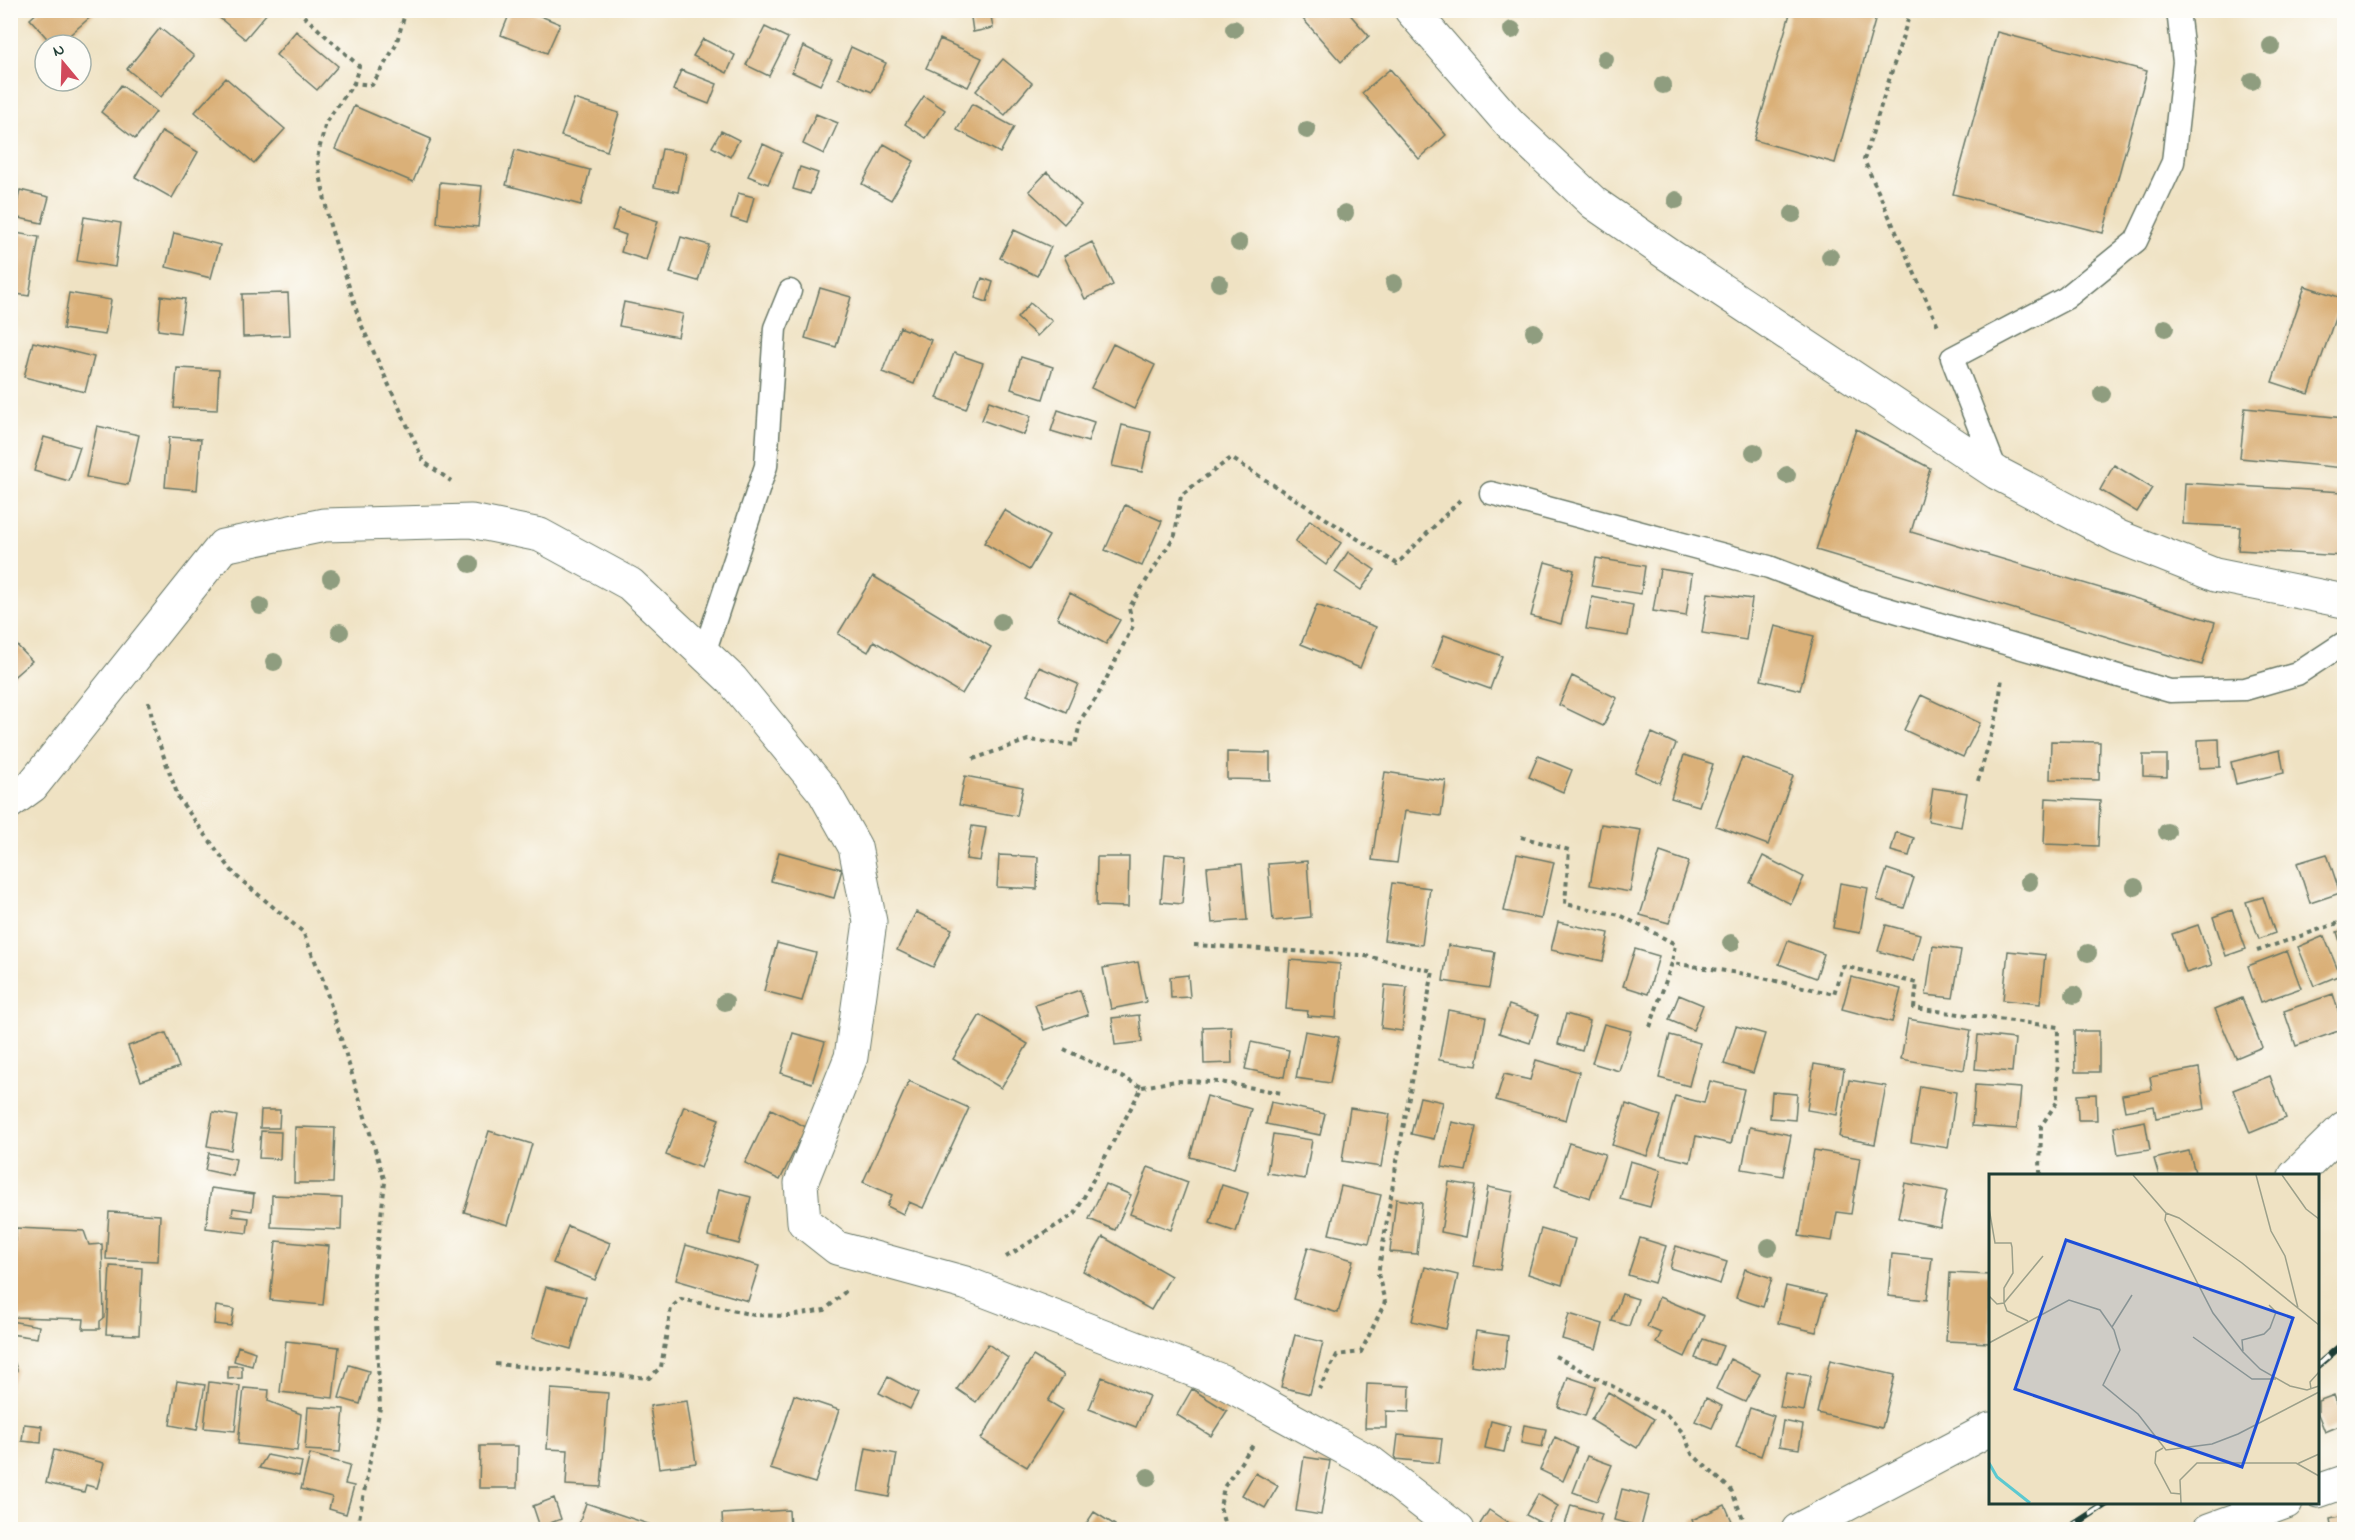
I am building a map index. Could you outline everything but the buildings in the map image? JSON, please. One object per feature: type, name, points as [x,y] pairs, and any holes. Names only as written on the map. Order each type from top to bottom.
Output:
[{"type":"street","points":[[1411,10],[1510,124],[1594,203],[1997,472],[2119,537],[2215,575],[2344,601]]},
{"type":"street","points":[[10,802],[32,786],[223,546],[324,525],[471,520],[540,535],[630,584],[732,680],[824,792],[855,847],[870,922],[851,1058],[801,1183],[804,1222],[837,1248],[965,1283],[1222,1381],[1371,1462],[1458,1530]]},
{"type":"street","points":[[2297,1174],[2344,1128]]},
{"type":"street","points":[[1798,1530],[1989,1430]]},
{"type":"street","points":[[2319,1491],[2344,1482]]},
{"type":"street","points":[[2209,1530],[2283,1504]]},
{"type":"lane","points":[[1997,472],[1952,358],[2066,298],[2136,241],[2173,162],[2184,62],[2178,10]]},
{"type":"lane","points":[[704,654],[766,466],[775,328],[790,291]]},
{"type":"lane","points":[[1491,493],[1769,567],[1850,598],[2170,691],[2245,689],[2297,674],[2344,643]]},
{"type":"path","points":[[297,10],[359,66],[354,83],[326,122],[317,158],[329,222],[360,322],[424,462],[460,487]]},
{"type":"path","points":[[354,83],[372,85],[396,45],[406,10]]},
{"type":"path","points":[[1911,10],[1864,160],[1952,358]]},
{"type":"path","points":[[973,759],[1028,740],[1075,745],[1081,719],[1097,697],[1133,626],[1129,608],[1175,535],[1181,495],[1231,458],[1397,564],[1458,501],[1491,493]]},
{"type":"path","points":[[1978,781],[1998,711],[2005,643]]},
{"type":"path","points":[[140,651],[154,729],[179,799],[235,875],[303,932],[323,980],[385,1182],[374,1275],[380,1408],[359,1519],[362,1530]]},
{"type":"path","points":[[1521,837],[1569,850],[1564,904],[1620,915],[1675,944],[1672,963],[1650,1027]]},
{"type":"path","points":[[2257,951],[2344,921]]},
{"type":"path","points":[[1194,945],[1361,955],[1433,971],[1378,1274],[1385,1302],[1361,1352],[1337,1355],[1288,1418],[1224,1487],[1220,1507],[1226,1530]]},
{"type":"path","points":[[1672,963],[1745,974],[1834,994],[1842,966],[1917,983],[1914,1008],[2058,1027],[2057,1102],[2041,1126],[2040,1172],[2042,1174]]},
{"type":"path","points":[[1064,1049],[1142,1087],[1176,1081],[1220,1082],[1281,1093]]},
{"type":"path","points":[[965,1283],[1075,1214],[1142,1087]]},
{"type":"path","points":[[495,1364],[649,1378],[661,1367],[671,1308],[681,1299],[754,1315],[790,1316],[825,1310],[879,1260]]},
{"type":"path","points":[[1555,1356],[1667,1414],[1684,1434],[1692,1454],[1731,1490],[1748,1530]]},
{"type":"railway","points":[[2319,1364],[2344,1343]]},
{"type":"railway","points":[[2066,1530],[2106,1504]]}]
